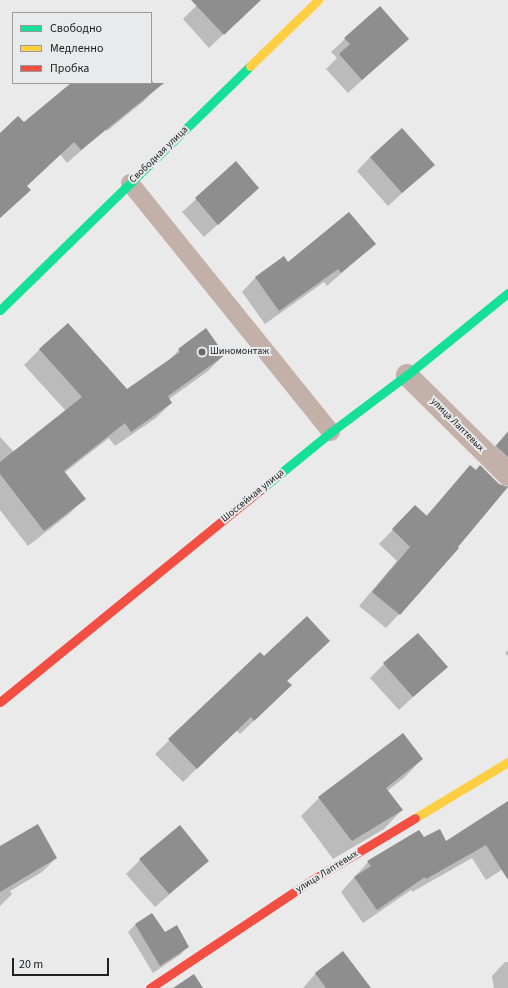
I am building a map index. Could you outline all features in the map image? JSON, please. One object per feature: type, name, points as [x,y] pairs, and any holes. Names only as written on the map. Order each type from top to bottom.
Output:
[{"type":"street","name":"Свободная улица","points":[[0,310],[318,0]]},
{"type":"street","name":"Шоссейная улица","points":[[0,702],[331,432],[407,375],[508,293]]},
{"type":"street","name":"улица Лаптевых","points":[[407,375],[508,475]]},
{"type":"street","name":"улица Лаптевых","points":[[150,988],[312,880],[508,762]]},
{"type":"lane","points":[[130,183],[331,432]]},
{"type":"building","points":[[191,0],[261,0],[224,35]]},
{"type":"building","points":[[380,6],[409,39],[362,80],[339,54],[350,44],[344,38]]},
{"type":"building","points":[[164,83],[81,150],[74,142],[27,186],[31,190],[0,218],[0,133],[18,116],[24,122],[70,84]]},
{"type":"building","points":[[402,128],[435,165],[402,193],[370,157]]},
{"type":"building","points":[[236,161],[259,188],[218,225],[195,198]]},
{"type":"building","points":[[349,212],[376,244],[341,273],[338,269],[279,311],[255,277],[284,256],[288,262]]},
{"type":"building","points":[[68,323],[127,389],[180,352],[178,349],[206,328],[225,355],[168,396],[172,403],[131,432],[125,423],[64,471],[86,499],[44,531],[0,474],[0,462],[82,397],[39,349]]},
{"type":"building","points":[[508,432],[508,457],[496,446]]},
{"type":"building","points":[[470,465],[476,470],[480,465],[499,484],[508,487],[458,547],[459,548],[400,615],[372,592],[410,547],[392,529],[415,505],[427,516]]},
{"type":"building","points":[[307,616],[330,641],[287,681],[292,685],[254,721],[251,717],[197,769],[168,739],[260,652],[264,656]]},
{"type":"building","points":[[418,633],[448,667],[413,697],[383,663]]},
{"type":"building","points":[[403,733],[423,759],[386,788],[403,810],[352,841],[318,797]]},
{"type":"building","points":[[508,801],[508,880],[486,845],[426,879],[425,877],[377,910],[354,877],[371,866],[367,861],[419,830],[424,837],[440,829],[446,841]]},
{"type":"building","points":[[38,824],[57,858],[0,892],[0,846]]},
{"type":"building","points":[[180,825],[209,861],[169,894],[139,859]]},
{"type":"building","points":[[152,913],[165,932],[177,925],[189,947],[160,966],[135,924]]},
{"type":"building","points":[[343,951],[371,988],[326,988],[315,973]]},
{"type":"building","points":[[194,974],[203,988],[173,988]]},
{"type":"traffic: fast","points":[[0,310],[250,66]]},
{"type":"traffic: fast","points":[[260,490],[331,432],[407,375],[508,293]]},
{"type":"traffic: slow","points":[[250,66],[318,0]]},
{"type":"traffic: slow","points":[[415,818],[508,762]]},
{"type":"traffic: jam","points":[[0,702],[260,490]]},
{"type":"traffic: jam","points":[[150,988],[312,880],[415,818]]},
{"type":"place","name":"Шиномонтаж","points":[[202,352]]}]
